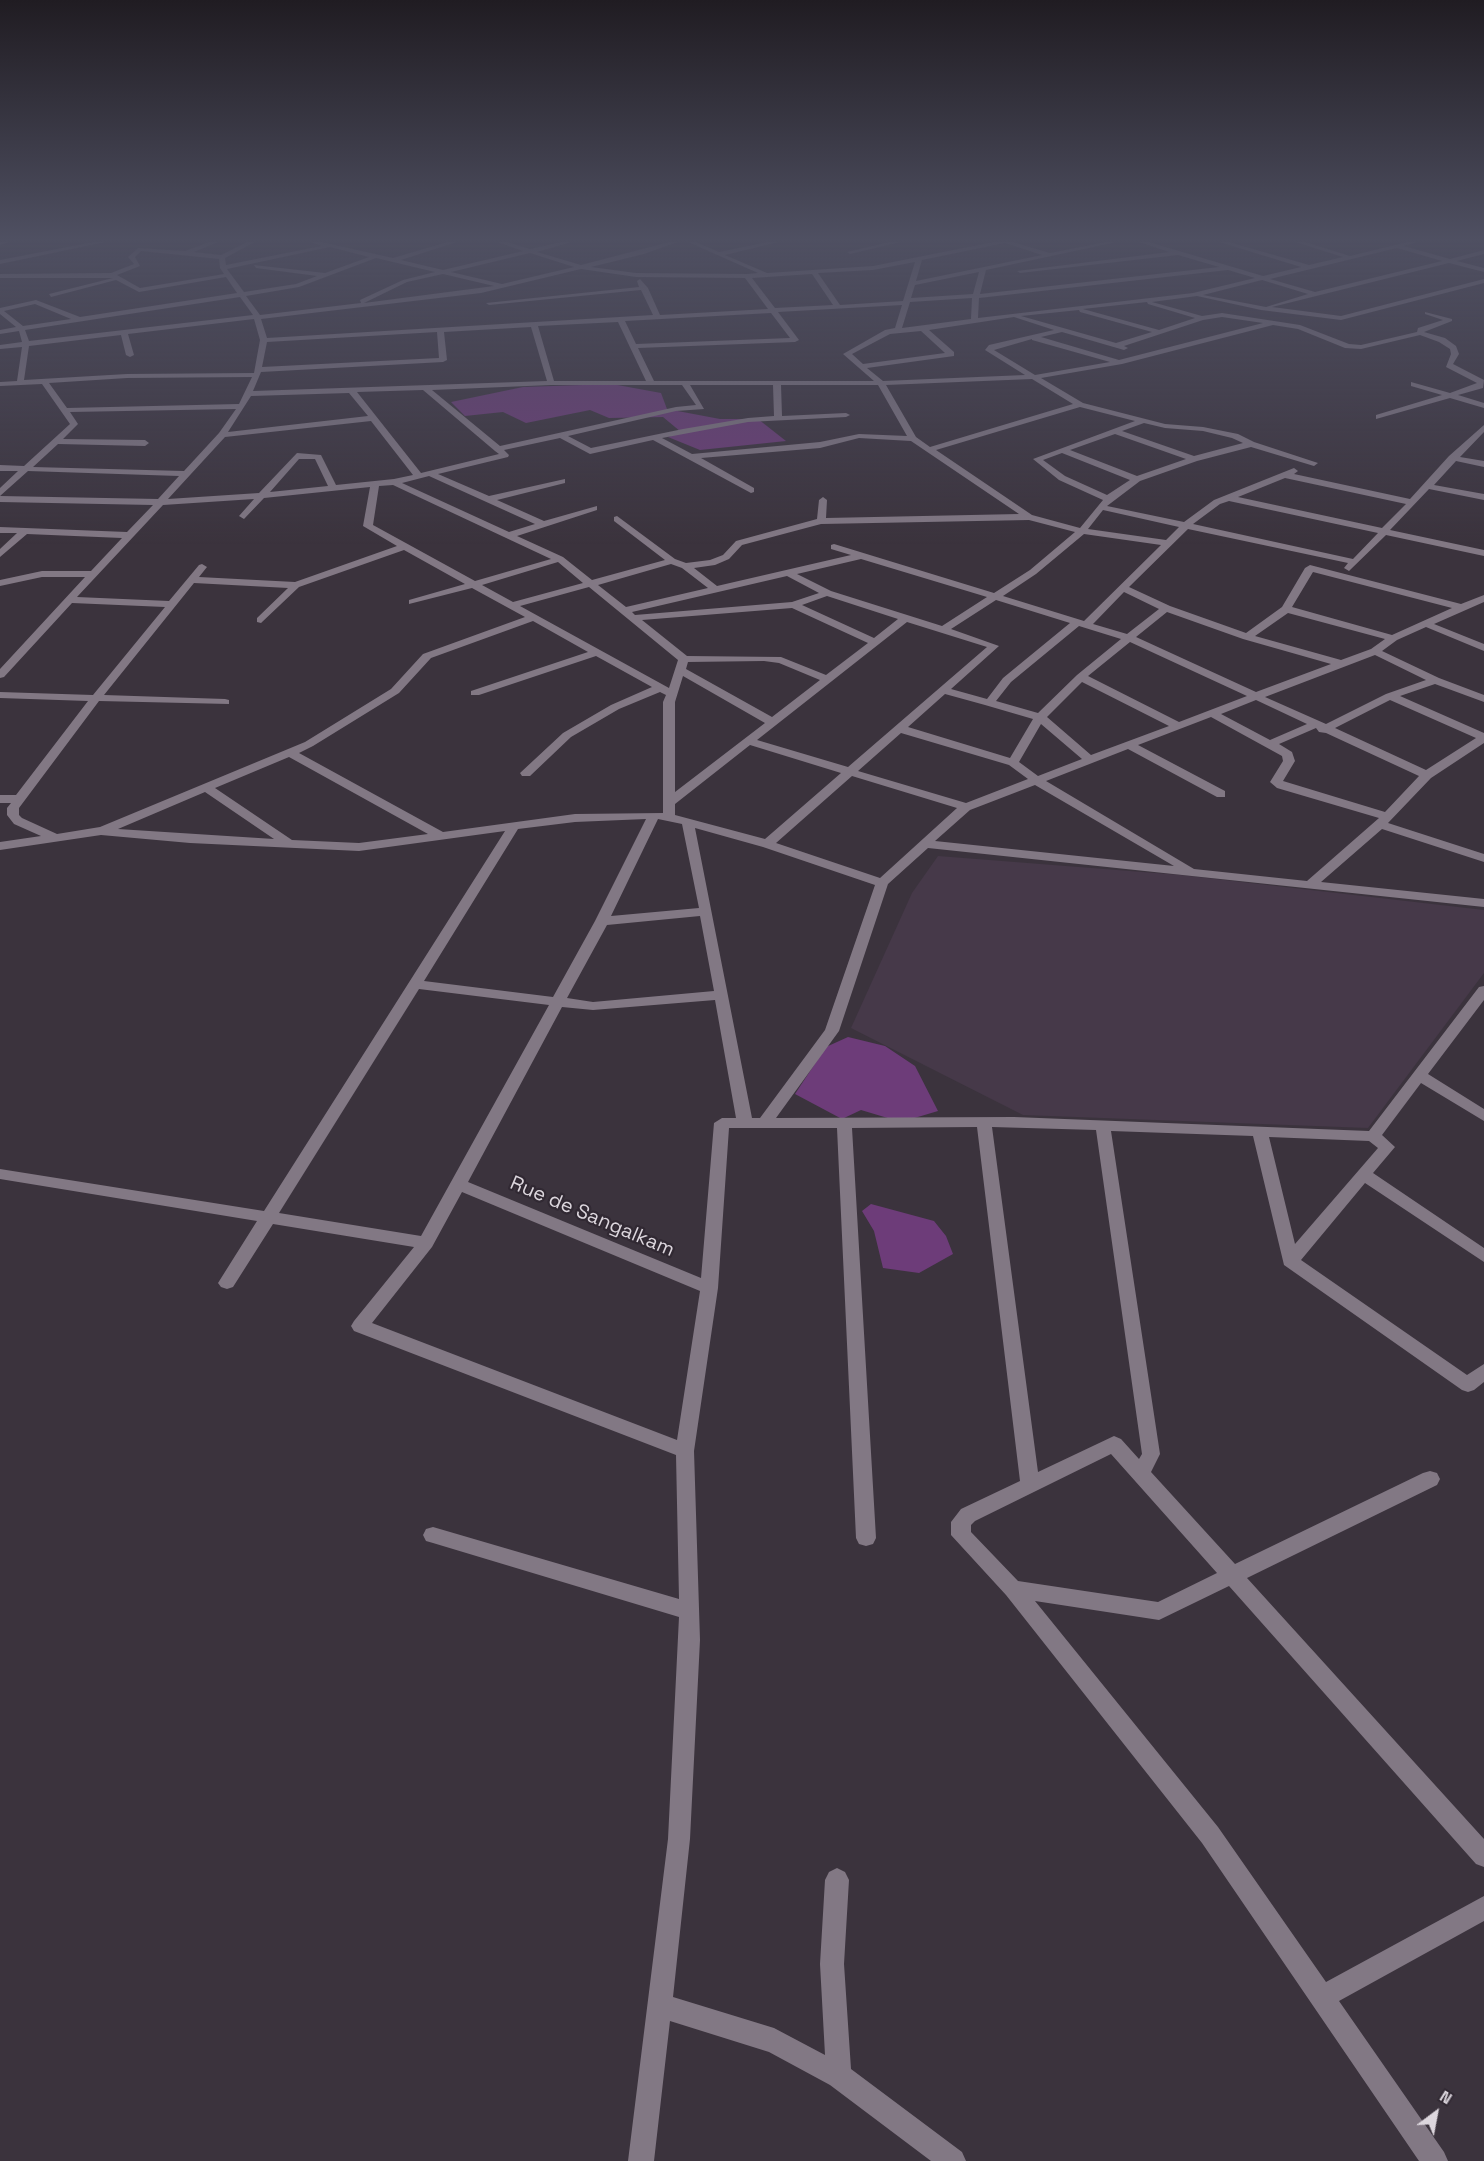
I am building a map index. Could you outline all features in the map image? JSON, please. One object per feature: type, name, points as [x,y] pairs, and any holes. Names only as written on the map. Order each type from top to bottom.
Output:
[{"type":"street","points":[[0,347],[22,343]]},
{"type":"street","points":[[20,383],[26,343]]},
{"type":"street","points":[[126,343],[130,355]]},
{"type":"street","points":[[0,675],[222,435],[248,394],[257,373],[263,343]]},
{"type":"street","points":[[0,384],[127,376],[257,373],[443,360],[441,343]]},
{"type":"street","points":[[539,343],[550,383]]},
{"type":"street","points":[[631,343],[651,383]]},
{"type":"street","points":[[632,346],[718,343]]},
{"type":"street","points":[[868,343],[847,354],[880,383],[913,439],[1029,517]]},
{"type":"street","points":[[862,366],[951,354],[939,343]]},
{"type":"street","points":[[989,703],[1007,680],[1082,623],[1123,588],[1185,525],[1217,502],[1314,463],[1251,444],[1235,436],[1165,426],[1080,405],[989,350],[1009,343]]},
{"type":"street","points":[[1053,343],[1122,362]]},
{"type":"street","points":[[1105,343],[1150,355]]},
{"type":"street","points":[[1116,346],[1126,343]]},
{"type":"street","points":[[248,394],[550,383],[687,385],[880,383],[1036,377],[1122,362],[1197,343]]},
{"type":"street","points":[[1340,343],[1361,347],[1379,343]]},
{"type":"street","points":[[1378,417],[1447,394],[1480,386],[1481,382],[1449,365],[1455,354],[1453,348],[1446,343]]},
{"type":"street","points":[[0,493],[75,424],[44,381]]},
{"type":"street","points":[[777,384],[778,419]]},
{"type":"street","points":[[1414,384],[1484,406]]},
{"type":"street","points":[[498,449],[651,415],[701,407],[687,385]]},
{"type":"street","points":[[0,499],[160,502],[261,496],[394,482],[505,455],[424,387]]},
{"type":"street","points":[[351,390],[419,476]]},
{"type":"street","points":[[928,450],[1080,405]]},
{"type":"street","points":[[65,410],[242,406]]},
{"type":"street","points":[[651,415],[662,420]]},
{"type":"street","points":[[561,435],[590,451],[683,431],[778,419],[846,415]]},
{"type":"street","points":[[222,435],[374,418]]},
{"type":"street","points":[[1108,499],[1062,478],[1037,459],[1146,420]]},
{"type":"street","points":[[672,425],[683,431]]},
{"type":"street","points":[[1342,576],[1484,427]]},
{"type":"street","points":[[1114,431],[1194,459]]},
{"type":"street","points":[[693,456],[820,445],[859,436],[913,439]]},
{"type":"street","points":[[653,437],[693,456],[751,490]]},
{"type":"street","points":[[57,441],[146,443]]},
{"type":"street","points":[[943,630],[1033,572],[1082,531],[1108,499],[1137,479],[1194,459],[1251,444]]},
{"type":"street","points":[[1063,450],[1137,479]]},
{"type":"street","points":[[244,516],[297,456],[318,456],[333,488]]},
{"type":"street","points":[[1452,458],[1484,464]]},
{"type":"street","points":[[0,468],[185,474]]},
{"type":"street","points":[[429,473],[544,524]]},
{"type":"street","points":[[1285,475],[1411,502]]},
{"type":"street","points":[[489,500],[562,481]]},
{"type":"street","points":[[394,482],[560,559],[628,614],[682,665],[772,722]]},
{"type":"street","points":[[375,484],[368,526],[599,652],[664,691]]},
{"type":"street","points":[[1426,486],[1484,497]]},
{"type":"street","points":[[1229,498],[1484,553]]},
{"type":"street","points":[[820,521],[823,500]]},
{"type":"street","points":[[1101,507],[1355,562]]},
{"type":"street","points":[[509,535],[594,508]]},
{"type":"street","points":[[685,566],[726,557],[739,543],[820,521],[1029,517],[1082,531],[1167,543]]},
{"type":"street","points":[[617,519],[672,561],[685,566],[716,590]]},
{"type":"street","points":[[0,530],[129,535]]},
{"type":"street","points":[[0,554],[25,531]]},
{"type":"street","points":[[192,580],[296,585],[406,546]]},
{"type":"street","points":[[834,547],[1129,638],[1427,775]]},
{"type":"street","points":[[628,614],[716,590],[860,556]]},
{"type":"street","points":[[412,602],[560,559]]},
{"type":"street","points":[[513,605],[672,561]]},
{"type":"street","points":[[56,838],[18,821],[13,816],[13,808],[97,697],[202,567]]},
{"type":"street","points":[[1247,637],[1286,609],[1310,568],[1463,608]]},
{"type":"street","points":[[767,844],[994,646],[827,593],[789,573]]},
{"type":"street","points":[[0,584],[42,574],[93,574]]},
{"type":"street","points":[[261,620],[296,585]]},
{"type":"street","points":[[1123,588],[1166,608],[1247,637],[1342,664]]},
{"type":"street","points":[[628,614],[793,605],[827,593]]},
{"type":"street","points":[[765,1122],[832,1030],[882,883],[966,807],[1375,651],[1393,638],[1484,598]]},
{"type":"street","points":[[69,600],[173,604]]},
{"type":"street","points":[[793,605],[874,642]]},
{"type":"street","points":[[1013,763],[1040,717],[1081,677],[1166,608]]},
{"type":"street","points":[[1286,609],[1393,638]]},
{"type":"street","points":[[101,831],[309,744],[395,692],[427,656],[536,617]]},
{"type":"street","points":[[685,1451],[360,1326],[426,1243],[669,803],[906,618]]},
{"type":"street","points":[[1426,624],[1484,648]]},
{"type":"street","points":[[1375,651],[1435,680],[1484,699]]},
{"type":"street","points":[[475,693],[599,652]]},
{"type":"street","points":[[682,665],[765,658],[782,660],[827,680]]},
{"type":"street","points":[[669,803],[664,691],[682,665]]},
{"type":"street","points":[[1081,677],[1178,726]]},
{"type":"street","points":[[1270,744],[1319,727],[1390,696],[1435,680]]},
{"type":"street","points":[[943,690],[1040,717],[1090,760]]},
{"type":"street","points":[[526,773],[567,735],[586,723],[615,706],[664,691]]},
{"type":"street","points":[[0,695],[225,702]]},
{"type":"street","points":[[1390,696],[1484,738]]},
{"type":"street","points":[[1211,713],[1290,757],[1277,778],[1276,782],[1281,785],[1484,858]]},
{"type":"street","points":[[898,728],[1013,763],[1036,780],[1194,873]]},
{"type":"street","points":[[1310,885],[1383,820],[1427,775],[1484,738]]},
{"type":"street","points":[[748,741],[966,807]]},
{"type":"street","points":[[1130,746],[1221,794]]},
{"type":"street","points":[[290,752],[441,836]]},
{"type":"street","points":[[206,787],[289,843]]},
{"type":"street","points":[[0,799],[22,799]]},
{"type":"street","points":[[0,846],[101,831],[359,847],[575,818],[661,816],[767,844],[882,883]]},
{"type":"street","points":[[687,822],[706,911],[745,1123]]},
{"type":"street","points":[[227,1283],[514,826]]},
{"type":"street","points":[[924,844],[1310,885],[1481,899]]},
{"type":"street","points":[[602,921],[706,911]]},
{"type":"street","points":[[415,984],[593,1005],[722,995]]},
{"type":"street","points":[[1373,1136],[1484,990]]},
{"type":"street","points":[[1419,1075],[1484,1116]]},
{"type":"street","points":[[844,1122],[866,1538]]},
{"type":"street","points":[[984,1122],[1030,1484]]},
{"type":"street","points":[[641,2161],[678,1839],[689,1611],[685,1451],[710,1288],[722,1124],[984,1122],[1373,1136],[1387,1147],[1290,1261]]},
{"type":"street","points":[[1103,1126],[1151,1454],[1141,1474]]},
{"type":"street","points":[[1260,1132],[1290,1261],[1468,1385],[1484,1371]]},
{"type":"street","points":[[0,1174],[426,1243]]},
{"type":"street","points":[[1364,1174],[1484,1256]]},
{"type":"street","name":"Rue de Sangalkam","points":[[458,1184],[710,1288]]},
{"type":"street","points":[[1435,2161],[1210,1835],[1012,1589],[961,1535],[961,1522],[968,1515],[1114,1444],[1484,1856]]},
{"type":"street","points":[[1012,1589],[1152,1612],[1169,1609],[1430,1479]]},
{"type":"street","points":[[433,1536],[689,1611]]},
{"type":"street","points":[[837,1880],[832,1964],[839,2076]]},
{"type":"street","points":[[1322,1997],[1484,1908]]},
{"type":"street","points":[[659,2005],[774,2041],[839,2076],[953,2161]]},
{"type":"shaded area","points":[[612,384],[661,393],[667,409],[720,419],[758,419],[786,441],[700,450],[668,437],[681,432],[663,417],[609,418],[590,410],[526,423],[503,412],[465,416],[451,402],[523,387]]},
{"type":"shaded area","points":[[938,856],[1181,875],[1484,910],[1484,973],[1368,1128],[1023,1115],[851,1028],[912,893]]},
{"type":"shaded area","points":[[848,1037],[885,1046],[915,1066],[938,1111],[901,1122],[861,1110],[842,1119],[795,1094],[826,1047]]},
{"type":"shaded area","points":[[871,1204],[934,1221],[946,1236],[953,1254],[919,1273],[883,1268],[874,1231],[862,1211]]}]
